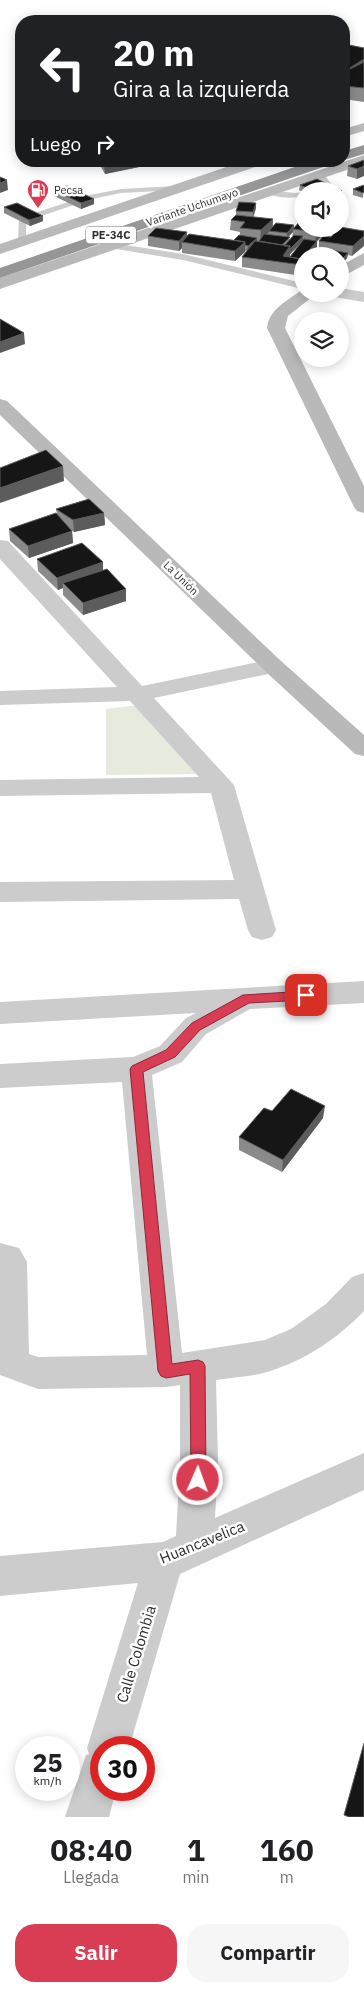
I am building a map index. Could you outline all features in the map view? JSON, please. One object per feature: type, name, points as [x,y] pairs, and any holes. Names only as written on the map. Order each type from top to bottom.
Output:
[{"type":"highway","points":[[350,144],[364,139]]},
{"type":"highway","points":[[350,154],[364,149]]},
{"type":"highway","name":"Variante Uchumayo","points":[[0,262],[279,167]]},
{"type":"highway","name":"Variante Uchumayo","points":[[0,273],[323,168]]},
{"type":"main road","points":[[350,131],[364,127]]},
{"type":"main road","points":[[350,162],[364,159]]},
{"type":"main road","points":[[0,249],[241,167]]},
{"type":"main road","points":[[0,284],[269,192],[323,168]]},
{"type":"main road","points":[[349,267],[364,258]]},
{"type":"main road","points":[[297,302],[279,316],[276,328],[364,507]]},
{"type":"main road","name":"La Unión","points":[[0,405],[58,466],[100,500],[273,666],[364,748]]},
{"type":"street","points":[[349,294],[364,297]]},
{"type":"street","points":[[78,508],[100,500]]},
{"type":"street","points":[[3,539],[137,694],[222,785],[262,930]]},
{"type":"street","points":[[0,698],[137,694],[273,666]]},
{"type":"street","points":[[0,788],[222,785]]},
{"type":"street","points":[[0,892],[251,888]]},
{"type":"street","points":[[0,1013],[364,992]]},
{"type":"street","points":[[0,1076],[136,1069],[171,1054],[196,1026],[247,999]]},
{"type":"street","name":"Calle Colombia","points":[[112,1736],[179,1554],[199,1463],[182,1369],[136,1069]]},
{"type":"street","points":[[0,1257],[7,1258],[10,1262],[6,1361],[38,1373],[182,1369],[268,1356],[302,1340],[338,1315],[364,1288]]},
{"type":"street","name":"Huancavelica","points":[[0,1576],[179,1554],[364,1471]]},
{"type":"street","points":[[87,1817],[92,1801]]},
{"type":"lane","points":[[323,168],[327,182]]},
{"type":"lane","points":[[269,192],[294,196]]},
{"type":"lane","points":[[113,246],[183,257],[294,284]]},
{"type":"shaded area","points":[[139,705],[201,774],[106,775],[106,709]]},
{"type":"building","points":[[350,45],[364,48],[364,59],[350,68]]},
{"type":"building","points":[[364,62],[364,88],[350,87],[350,69]]},
{"type":"building","points":[[364,160],[364,166],[357,169],[350,165]]},
{"type":"building","points":[[0,177],[7,180],[0,183]]},
{"type":"building","points":[[317,179],[323,182],[308,182]]},
{"type":"building","points":[[364,185],[363,193],[353,189]]},
{"type":"building","points":[[67,186],[94,199],[81,203],[54,190]]},
{"type":"building","points":[[239,202],[256,203],[253,212],[236,211]]},
{"type":"building","points":[[17,203],[43,216],[29,220],[4,207]]},
{"type":"building","points":[[236,215],[273,219],[261,230],[240,228],[245,222],[231,220]]},
{"type":"building","points":[[276,223],[294,225],[287,233],[269,231]]},
{"type":"building","points":[[156,228],[187,232],[179,241],[148,236]]},
{"type":"building","points":[[349,228],[364,231],[364,236],[353,246],[319,241],[322,237],[349,237]]},
{"type":"building","points":[[189,234],[245,242],[235,251],[182,242]]},
{"type":"building","points":[[264,234],[290,237],[282,245],[259,241]]},
{"type":"building","points":[[239,235],[257,238],[248,246],[245,245],[245,242],[234,240]]},
{"type":"building","points":[[294,235],[294,237],[302,237],[290,249],[290,246],[284,246]]},
{"type":"building","points":[[304,239],[317,241],[312,247],[298,247]]},
{"type":"building","points":[[255,241],[290,246],[283,256],[294,258],[294,264],[242,257]]},
{"type":"building","points":[[0,319],[24,333],[0,342]]},
{"type":"building","points":[[46,450],[63,466],[0,488],[0,468]]},
{"type":"building","points":[[89,499],[104,513],[73,520],[56,509]]},
{"type":"building","points":[[56,513],[72,531],[28,546],[9,529]]},
{"type":"building","points":[[82,543],[103,562],[57,578],[37,559]]},
{"type":"building","points":[[107,569],[126,589],[83,603],[63,583]]},
{"type":"building","points":[[291,1089],[325,1106],[283,1160],[239,1137],[264,1108],[272,1111]]},
{"type":"building","points":[[364,1743],[364,1817],[349,1817],[344,1815]]},
{"type":"place","name":"Pecsa","points":[[38,209]]},
{"type":"route","points":[[198,1480],[198,1366],[166,1371],[136,1069],[171,1054],[196,1026],[247,999],[306,995]]}]
